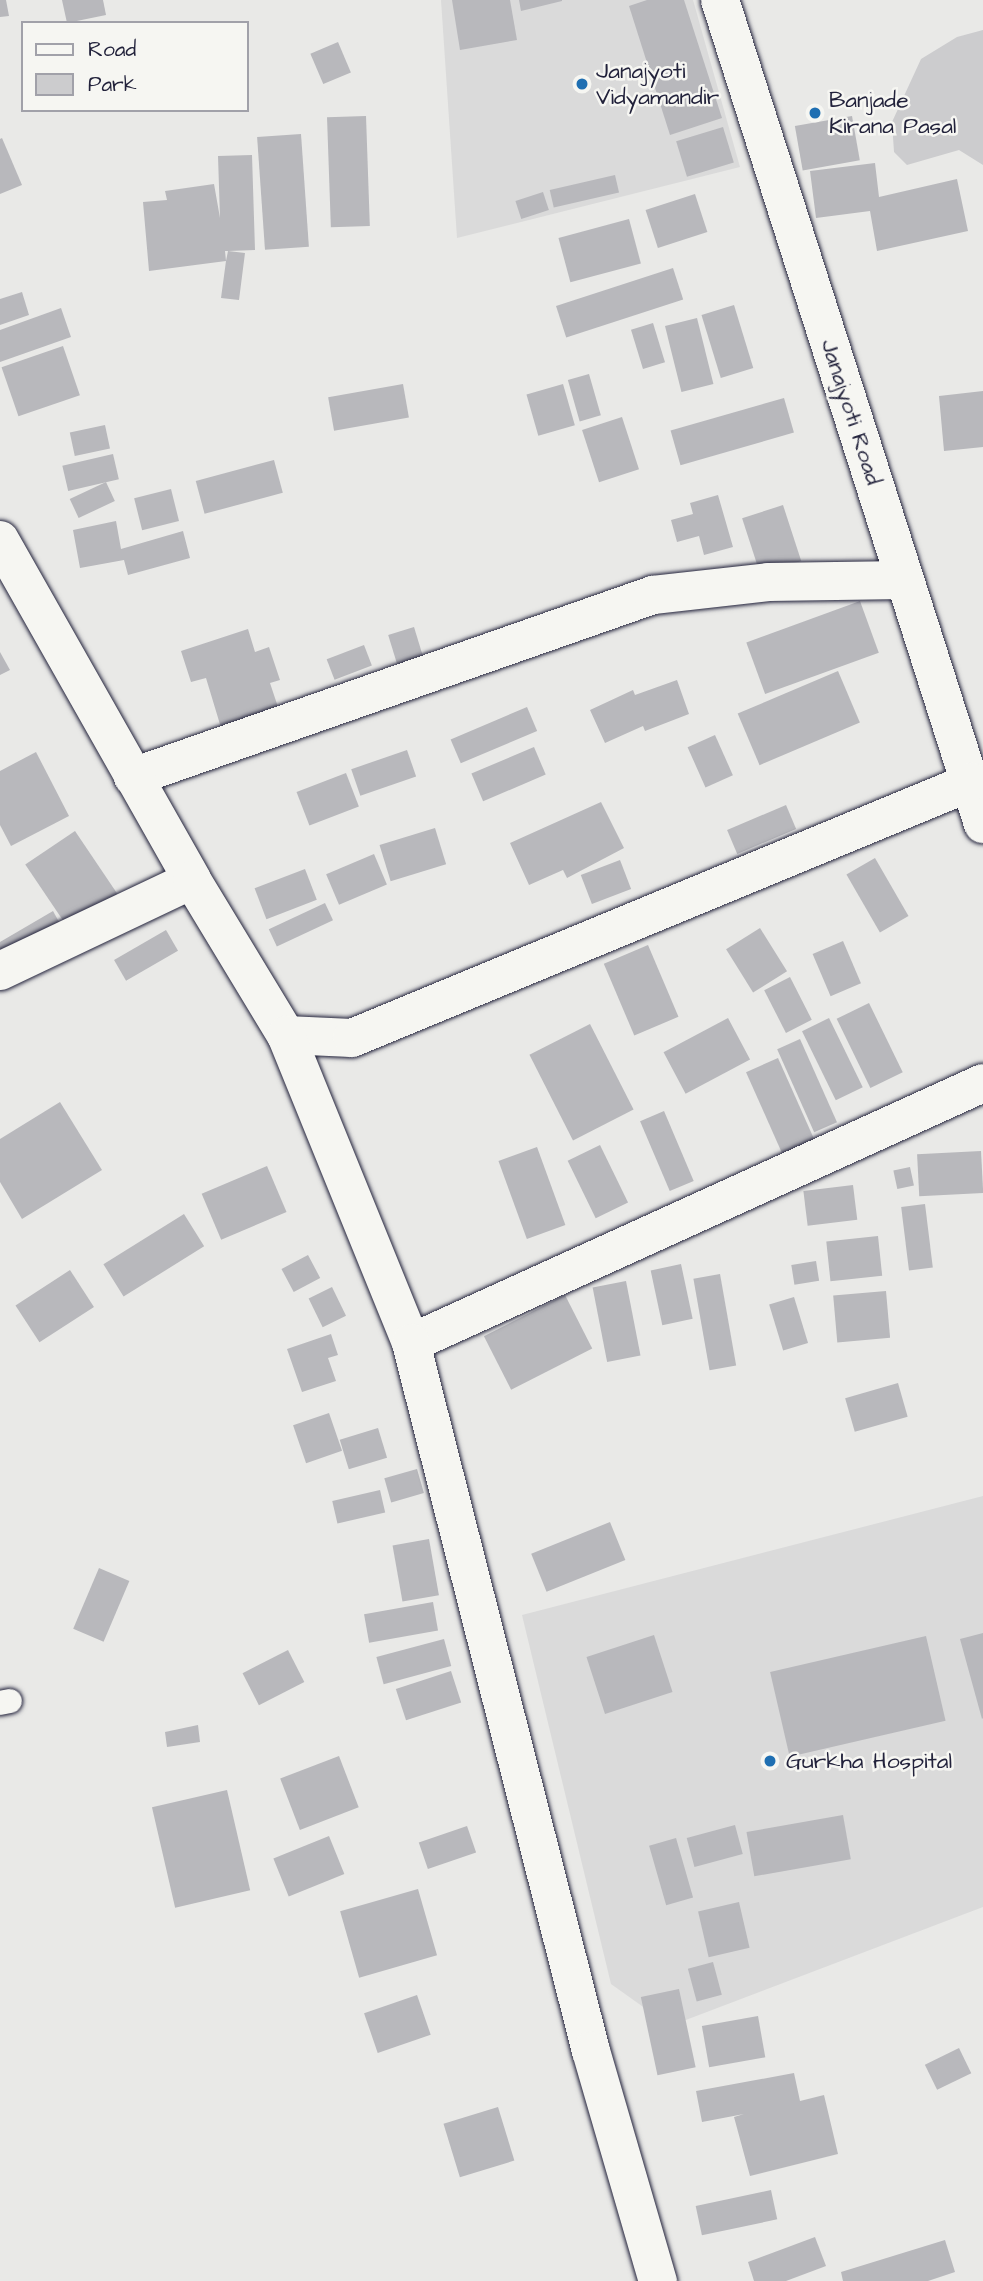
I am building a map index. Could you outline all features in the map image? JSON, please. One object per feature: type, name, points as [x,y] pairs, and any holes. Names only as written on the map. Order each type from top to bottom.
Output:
[{"type":"street","name":"Janajyoti Road","points":[[720,0],[983,824]]},
{"type":"street","points":[[0,540],[192,880],[286,1035],[411,1343],[591,2051],[658,2281]]},
{"type":"street","points":[[133,776],[653,595],[768,582],[904,580]]},
{"type":"street","points":[[945,708],[983,720]]},
{"type":"street","points":[[286,1035],[352,1038],[971,782]]},
{"type":"street","points":[[0,971],[192,880]]},
{"type":"street","points":[[411,1343],[983,1083]]},
{"type":"shaded area","name":"Janajyoti Vidyamandir","points":[[441,0],[693,0],[740,167],[457,238]]},
{"type":"shaded area","name":"Gurkha Hospital","points":[[983,1496],[983,1907],[670,2026],[611,1984],[522,1615]]},
{"type":"green space","points":[[983,30],[983,165],[959,150],[907,165],[894,152],[892,122],[921,59],[957,37]]},
{"type":"building","points":[[0,0],[6,0],[9,16],[0,17]]},
{"type":"building","points":[[62,0],[103,0],[106,15],[67,21]]},
{"type":"building","points":[[452,0],[510,0],[517,40],[460,50]]},
{"type":"building","points":[[519,0],[562,0],[562,1],[521,11]]},
{"type":"building","points":[[647,0],[684,0],[722,118],[670,135],[629,6]]},
{"type":"building","points":[[338,42],[351,72],[323,84],[310,54]]},
{"type":"building","points":[[366,116],[370,226],[331,227],[327,117]]},
{"type":"building","points":[[852,116],[860,160],[803,170],[795,126]]},
{"type":"building","points":[[723,127],[734,162],[687,177],[676,141]]},
{"type":"building","points":[[301,134],[309,247],[265,250],[257,137]]},
{"type":"building","points":[[2,138],[22,185],[0,194],[0,139]]},
{"type":"building","points":[[252,155],[255,250],[225,251],[226,261],[149,271],[143,202],[167,200],[165,191],[214,184],[220,218],[218,156]]},
{"type":"building","points":[[875,163],[879,197],[957,179],[968,231],[877,251],[870,211],[816,218],[810,171]]},
{"type":"building","points":[[615,175],[619,193],[554,208],[550,190]]},
{"type":"building","points":[[543,192],[549,210],[521,219],[515,201]]},
{"type":"building","points":[[695,194],[707,232],[658,248],[646,210]]},
{"type":"building","points":[[629,219],[641,263],[570,282],[558,238]]},
{"type":"building","points":[[228,251],[245,253],[239,300],[221,298]]},
{"type":"building","points":[[673,268],[683,299],[566,337],[556,306]]},
{"type":"building","points":[[22,292],[29,315],[0,325],[0,299]]},
{"type":"building","points":[[734,305],[753,368],[721,378],[701,315]]},
{"type":"building","points":[[61,308],[71,337],[0,362],[0,330]]},
{"type":"building","points":[[697,318],[713,384],[681,392],[665,326]]},
{"type":"building","points":[[653,323],[665,362],[643,369],[631,330]]},
{"type":"building","points":[[63,346],[80,395],[18,416],[2,367]]},
{"type":"building","points":[[589,374],[601,415],[580,421],[568,380]]},
{"type":"building","points":[[403,384],[409,417],[334,431],[328,397]]},
{"type":"building","points":[[563,384],[575,425],[538,436],[526,394]]},
{"type":"building","points":[[983,391],[983,447],[944,451],[939,396]]},
{"type":"building","points":[[784,398],[794,433],[680,465],[671,431]]},
{"type":"building","points":[[622,417],[639,469],[599,482],[582,430]]},
{"type":"building","points":[[105,425],[110,448],[75,456],[70,432]]},
{"type":"building","points":[[113,454],[119,479],[68,491],[62,466]]},
{"type":"building","points":[[274,460],[283,493],[205,514],[196,481]]},
{"type":"building","points":[[106,482],[115,501],[79,518],[70,499]]},
{"type":"building","points":[[171,489],[179,521],[142,530],[134,498]]},
{"type":"building","points":[[718,495],[733,547],[704,555],[699,536],[677,542],[671,520],[693,514],[690,503]]},
{"type":"building","points":[[783,505],[801,561],[760,574],[742,518]]},
{"type":"building","points":[[116,521],[121,549],[183,531],[190,558],[128,575],[124,560],[80,568],[73,530]]},
{"type":"building","points":[[860,601],[879,653],[765,694],[746,642]]},
{"type":"building","points":[[414,627],[428,672],[402,680],[388,635]]},
{"type":"building","points":[[248,629],[255,652],[269,647],[280,680],[270,683],[280,713],[222,731],[206,678],[191,682],[181,651]]},
{"type":"building","points":[[364,645],[372,666],[335,680],[327,659]]},
{"type":"building","points":[[0,652],[10,670],[0,675]]},
{"type":"building","points":[[838,671],[860,723],[760,765],[738,714]]},
{"type":"building","points":[[677,680],[689,714],[645,731],[643,726],[605,743],[590,710],[633,690],[635,695]]},
{"type":"building","points":[[527,707],[537,731],[461,763],[451,739]]},
{"type":"building","points":[[715,735],[733,775],[705,787],[688,747]]},
{"type":"building","points":[[534,747],[546,775],[483,801],[471,774]]},
{"type":"building","points":[[407,750],[416,776],[360,796],[351,769]]},
{"type":"building","points":[[36,752],[69,816],[11,846],[0,825],[0,771]]},
{"type":"building","points":[[346,773],[359,807],[309,826],[297,792]]},
{"type":"building","points":[[601,802],[624,848],[567,878],[563,870],[529,885],[510,843]]},
{"type":"building","points":[[786,805],[796,829],[737,854],[727,830]]},
{"type":"building","points":[[435,828],[446,864],[391,881],[380,845]]},
{"type":"building","points":[[75,831],[117,894],[68,928],[25,865]]},
{"type":"building","points":[[374,854],[387,884],[339,905],[326,874]]},
{"type":"building","points":[[875,858],[909,916],[880,933],[846,875]]},
{"type":"building","points":[[620,860],[631,889],[592,904],[581,875]]},
{"type":"building","points":[[305,869],[317,900],[266,919],[255,888]]},
{"type":"building","points":[[325,903],[333,920],[277,946],[269,929]]},
{"type":"building","points":[[53,911],[64,931],[0,963],[0,942]]},
{"type":"building","points":[[760,928],[787,971],[753,992],[726,949]]},
{"type":"building","points":[[166,930],[178,951],[126,981],[114,960]]},
{"type":"building","points":[[843,941],[861,983],[831,996],[813,954]]},
{"type":"building","points":[[648,945],[678,1017],[634,1036],[604,964]]},
{"type":"building","points":[[790,977],[812,1020],[786,1033],[764,990]]},
{"type":"building","points":[[869,1003],[903,1072],[870,1088],[837,1019]]},
{"type":"building","points":[[728,1018],[750,1059],[686,1094],[664,1052]]},
{"type":"building","points":[[829,1018],[863,1087],[836,1100],[802,1031]]},
{"type":"building","points":[[590,1024],[634,1110],[573,1140],[529,1055]]},
{"type":"building","points":[[800,1039],[837,1122],[814,1132],[777,1049]]},
{"type":"building","points":[[778,1058],[817,1146],[785,1160],[746,1072]]},
{"type":"building","points":[[60,1102],[102,1170],[22,1219],[0,1182],[0,1139]]},
{"type":"building","points":[[664,1111],[694,1181],[670,1191],[640,1121]]},
{"type":"building","points":[[600,1145],[628,1203],[596,1218],[568,1161]]},
{"type":"building","points":[[537,1147],[565,1225],[527,1239],[498,1161]]},
{"type":"building","points":[[981,1151],[983,1193],[919,1196],[917,1154]]},
{"type":"building","points":[[267,1166],[287,1212],[221,1240],[202,1194]]},
{"type":"building","points":[[910,1167],[914,1186],[897,1189],[893,1171]]},
{"type":"building","points":[[853,1185],[857,1220],[808,1226],[803,1191]]},
{"type":"building","points":[[925,1204],[933,1268],[909,1270],[901,1207]]},
{"type":"building","points":[[184,1214],[204,1246],[124,1297],[103,1264]]},
{"type":"building","points":[[878,1236],[882,1276],[830,1281],[826,1241]]},
{"type":"building","points":[[308,1255],[320,1278],[294,1292],[282,1269]]},
{"type":"building","points":[[816,1261],[819,1281],[794,1285],[791,1265]]},
{"type":"building","points":[[681,1264],[693,1319],[662,1325],[651,1270]]},
{"type":"building","points":[[70,1270],[94,1307],[39,1342],[15,1305]]},
{"type":"building","points":[[720,1274],[736,1366],[710,1370],[693,1279]]},
{"type":"building","points":[[626,1281],[641,1356],[607,1362],[593,1287]]},
{"type":"building","points":[[332,1287],[346,1316],[323,1327],[309,1298]]},
{"type":"building","points":[[886,1291],[890,1338],[837,1342],[833,1296]]},
{"type":"building","points":[[565,1295],[592,1348],[511,1390],[484,1336]]},
{"type":"building","points":[[794,1297],[808,1343],[783,1351],[769,1305]]},
{"type":"building","points":[[331,1334],[338,1355],[328,1358],[336,1381],[302,1392],[287,1349]]},
{"type":"building","points":[[898,1383],[908,1417],[855,1432],[845,1398]]},
{"type":"building","points":[[329,1413],[342,1451],[306,1463],[293,1425]]},
{"type":"building","points":[[378,1428],[387,1458],[349,1469],[340,1440]]},
{"type":"building","points":[[417,1469],[424,1493],[391,1502],[384,1478]]},
{"type":"building","points":[[380,1490],[385,1512],[337,1523],[332,1501]]},
{"type":"building","points":[[610,1522],[625,1560],[547,1592],[531,1554]]},
{"type":"building","points":[[429,1539],[439,1595],[402,1602],[393,1545]]},
{"type":"building","points":[[99,1568],[129,1581],[104,1642],[73,1629]]},
{"type":"building","points":[[433,1602],[438,1631],[369,1643],[364,1614]]},
{"type":"building","points":[[983,1633],[983,1718],[982,1719],[960,1639]]},
{"type":"building","points":[[654,1635],[673,1692],[605,1714],[586,1657]]},
{"type":"building","points":[[926,1636],[946,1721],[790,1757],[770,1672]]},
{"type":"building","points":[[444,1639],[451,1666],[384,1684],[376,1657]]},
{"type":"building","points":[[288,1650],[304,1682],[259,1705],[243,1673]]},
{"type":"building","points":[[451,1671],[461,1702],[406,1720],[396,1689]]},
{"type":"building","points":[[198,1725],[200,1742],[167,1747],[165,1732]]},
{"type":"building","points":[[339,1756],[359,1807],[300,1830],[280,1779]]},
{"type":"building","points":[[227,1790],[250,1890],[175,1908],[152,1807]]},
{"type":"building","points":[[843,1815],[851,1859],[754,1876],[746,1832]]},
{"type":"building","points":[[735,1825],[743,1854],[694,1867],[687,1838]]},
{"type":"building","points":[[467,1826],[476,1852],[428,1869],[419,1843]]},
{"type":"building","points":[[329,1836],[344,1874],[289,1896],[273,1858]]},
{"type":"building","points":[[676,1838],[693,1898],[666,1905],[649,1846]]},
{"type":"building","points":[[418,1889],[437,1955],[359,1978],[340,1911]]},
{"type":"building","points":[[739,1902],[750,1948],[709,1957],[698,1911]]},
{"type":"building","points":[[713,1962],[722,1995],[697,2002],[688,1969]]},
{"type":"building","points":[[679,1989],[696,2067],[657,2075],[641,1997]]},
{"type":"building","points":[[417,1995],[431,2035],[378,2053],[364,2013]]},
{"type":"building","points":[[758,2016],[765,2057],[709,2067],[702,2026]]},
{"type":"building","points":[[959,2048],[971,2073],[937,2090],[925,2065]]},
{"type":"building","points":[[794,2073],[800,2101],[824,2095],[838,2154],[750,2176],[734,2117],[744,2114],[702,2122],[696,2091]]},
{"type":"building","points":[[498,2107],[514,2161],[460,2177],[443,2124]]},
{"type":"building","points":[[771,2190],[777,2219],[702,2235],[696,2206]]},
{"type":"building","points":[[815,2237],[826,2266],[786,2281],[754,2281],[748,2262]]},
{"type":"building","points":[[945,2240],[955,2272],[928,2281],[843,2281],[841,2272]]},
{"type":"place","name":"Janajyoti Vidyamandir","points":[[582,84]]},
{"type":"place","name":"Banjade Kirana Pasal","points":[[815,113]]},
{"type":"place","name":"Gurkha Hospital","points":[[770,1761]]}]
